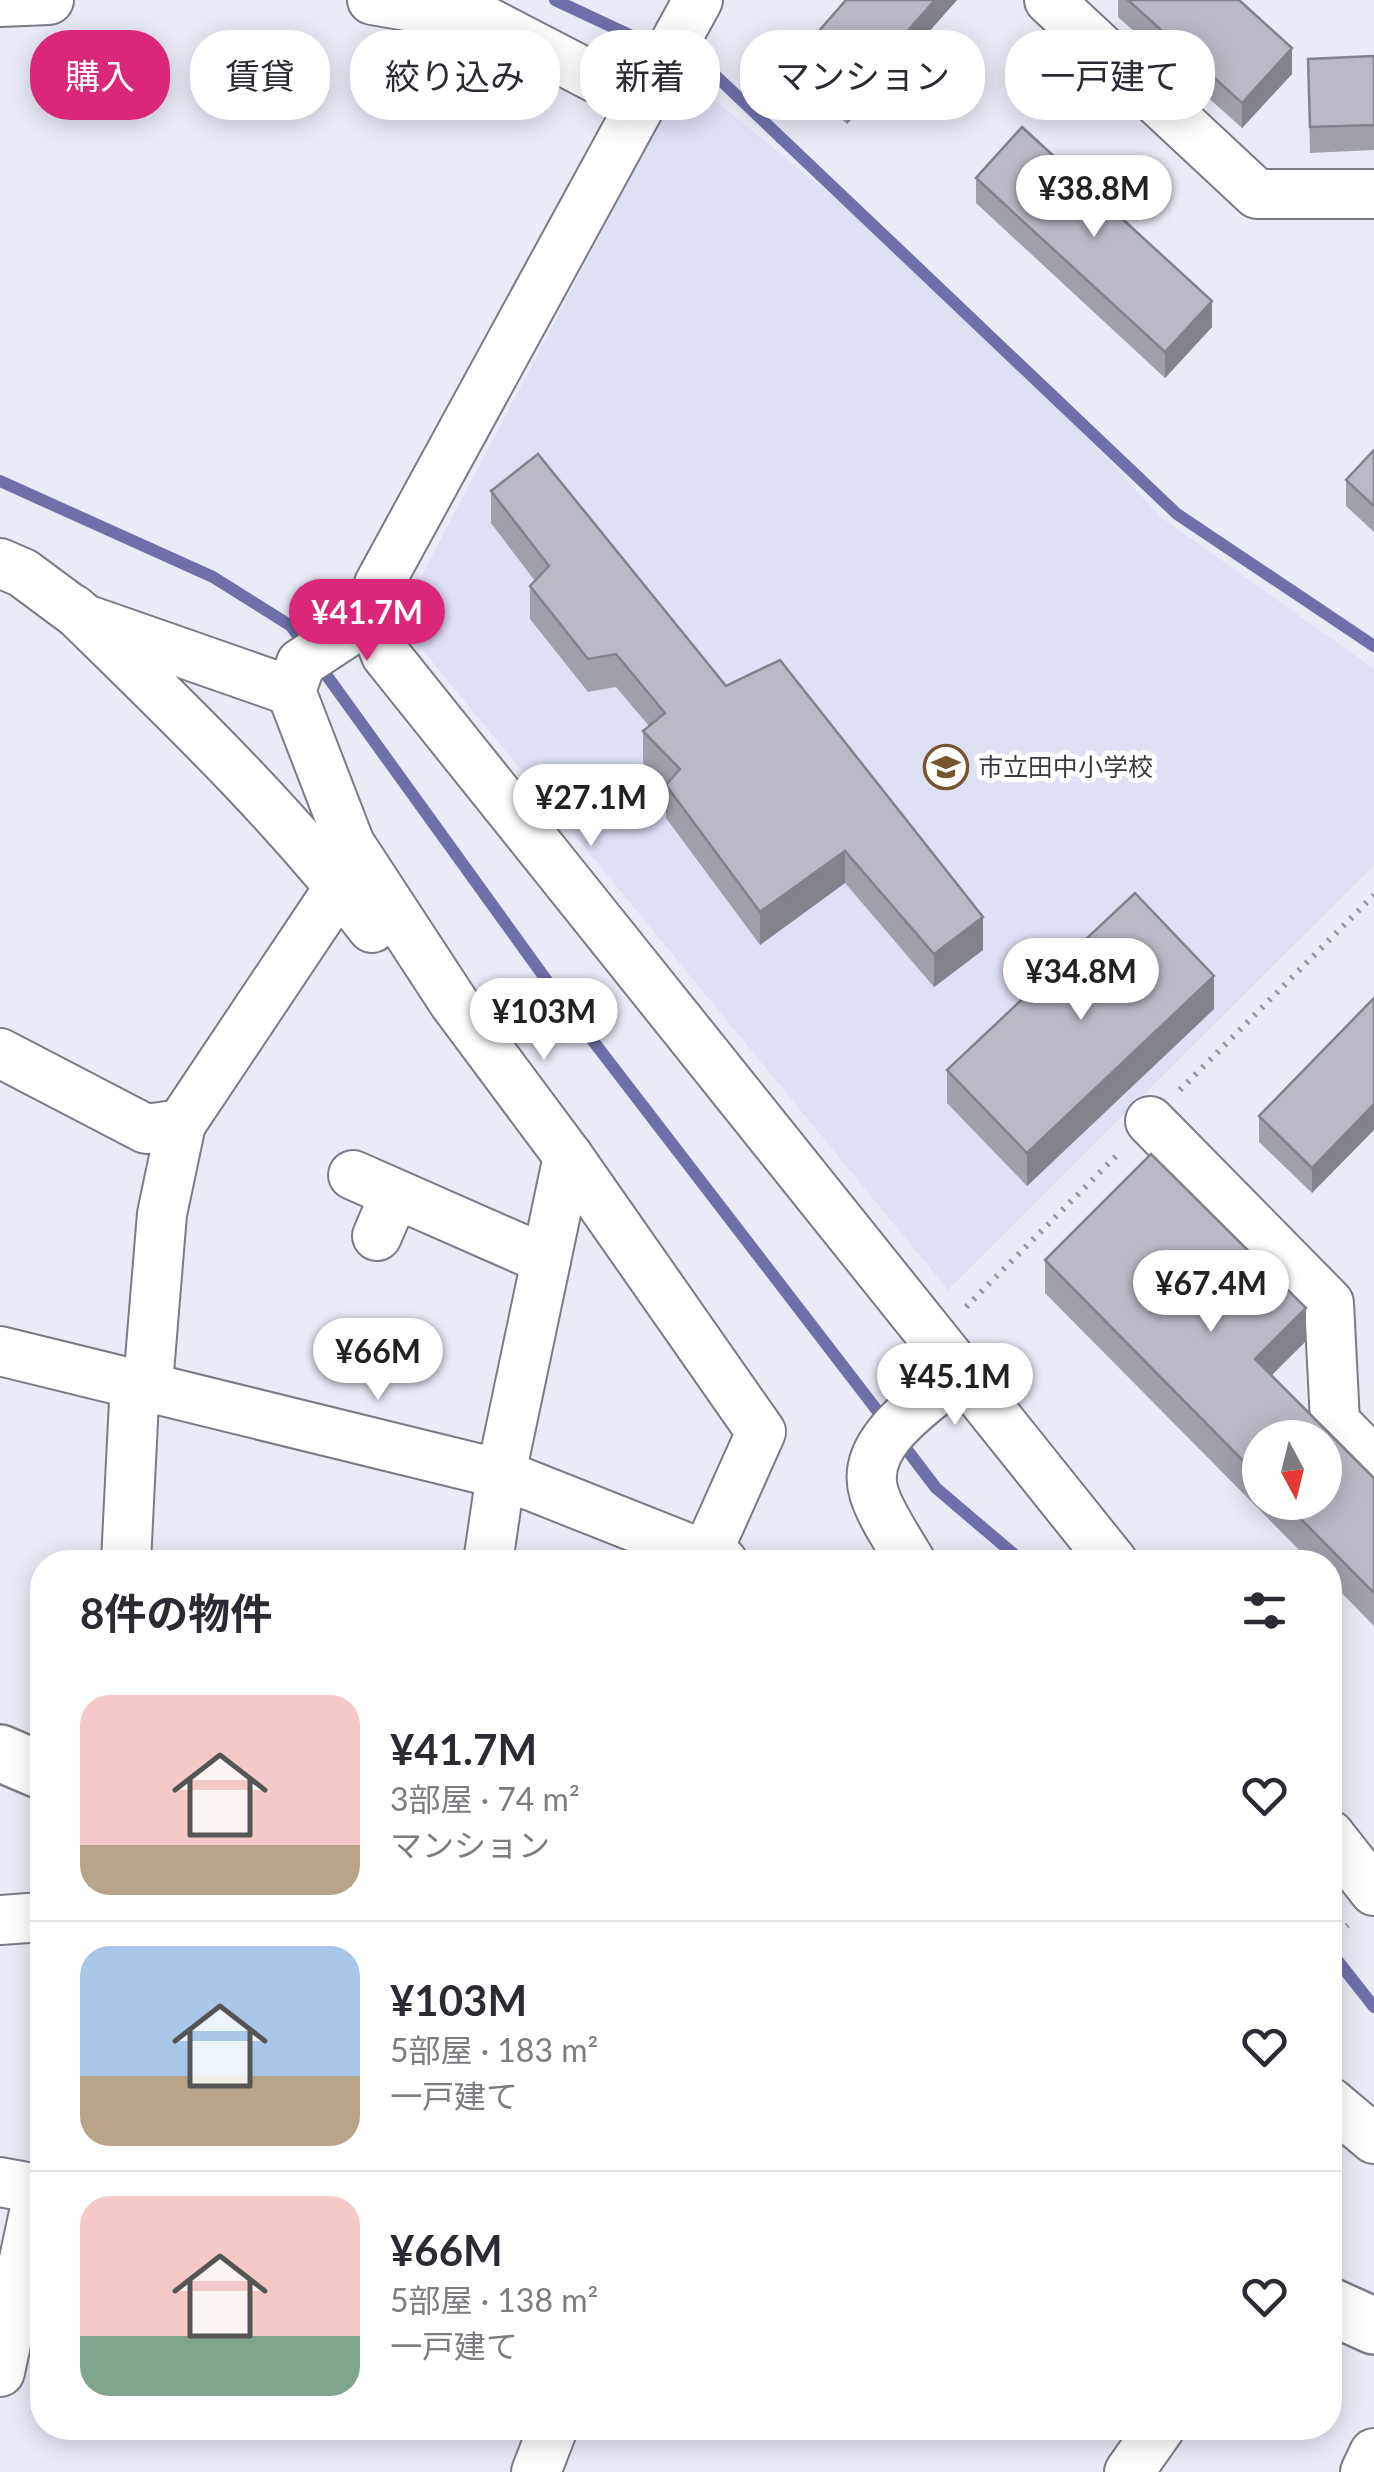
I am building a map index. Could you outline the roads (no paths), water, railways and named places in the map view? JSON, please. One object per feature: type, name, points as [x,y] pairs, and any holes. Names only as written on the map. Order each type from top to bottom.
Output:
[{"type":"main road","points":[[0,1753],[30,1766]]},
{"type":"main road","points":[[1342,2311],[1374,2326]]},
{"type":"street","points":[[0,2],[49,0]]},
{"type":"street","points":[[372,0],[482,19],[580,52]]},
{"type":"street","points":[[682,30],[698,0]]},
{"type":"street","points":[[1049,0],[1257,194],[1374,194]]},
{"type":"street","points":[[633,120],[380,584],[374,615],[386,655],[1103,1550]]},
{"type":"street","points":[[0,563],[23,572],[79,614],[205,737],[340,886],[410,978],[454,1003]]},
{"type":"street","points":[[79,614],[304,667],[374,615]]},
{"type":"street","points":[[304,667],[350,844],[454,1003],[568,1156],[760,1432],[717,1550]]},
{"type":"street","points":[[127,1550],[162,1214],[180,1124],[340,886]]},
{"type":"street","points":[[0,1053],[146,1129],[180,1124]]},
{"type":"street","points":[[1150,1121],[1329,1303],[1335,1422],[1374,1462]]},
{"type":"street","points":[[490,1550],[500,1474],[568,1156]]},
{"type":"street","points":[[353,1174],[386,1215],[546,1260]]},
{"type":"street","points":[[0,1350],[142,1382],[500,1474],[691,1550]]},
{"type":"street","points":[[905,1550],[874,1493],[870,1467],[888,1437],[960,1372]]},
{"type":"street","points":[[1342,1850],[1374,1891]]},
{"type":"street","points":[[0,1920],[30,1918]]},
{"type":"street","points":[[1342,2112],[1374,2138]]},
{"type":"street","points":[[0,2182],[30,2187]]},
{"type":"street","points":[[0,2372],[30,2293]]},
{"type":"street","points":[[536,2472],[548,2440]]},
{"type":"street","points":[[1129,2472],[1152,2440]]},
{"type":"street","points":[[1365,2472],[1374,2453]]},
{"type":"waterway","points":[[555,0],[715,75],[1177,514],[1374,646]]},
{"type":"waterway","points":[[0,481],[213,577],[291,626],[550,985],[886,1422]]},
{"type":"waterway","points":[[898,1438],[936,1488],[1009,1550]]},
{"type":"waterway","points":[[1342,1966],[1374,2007]]},
{"type":"place","name":"市立田中小学校","points":[[946,767]]}]
